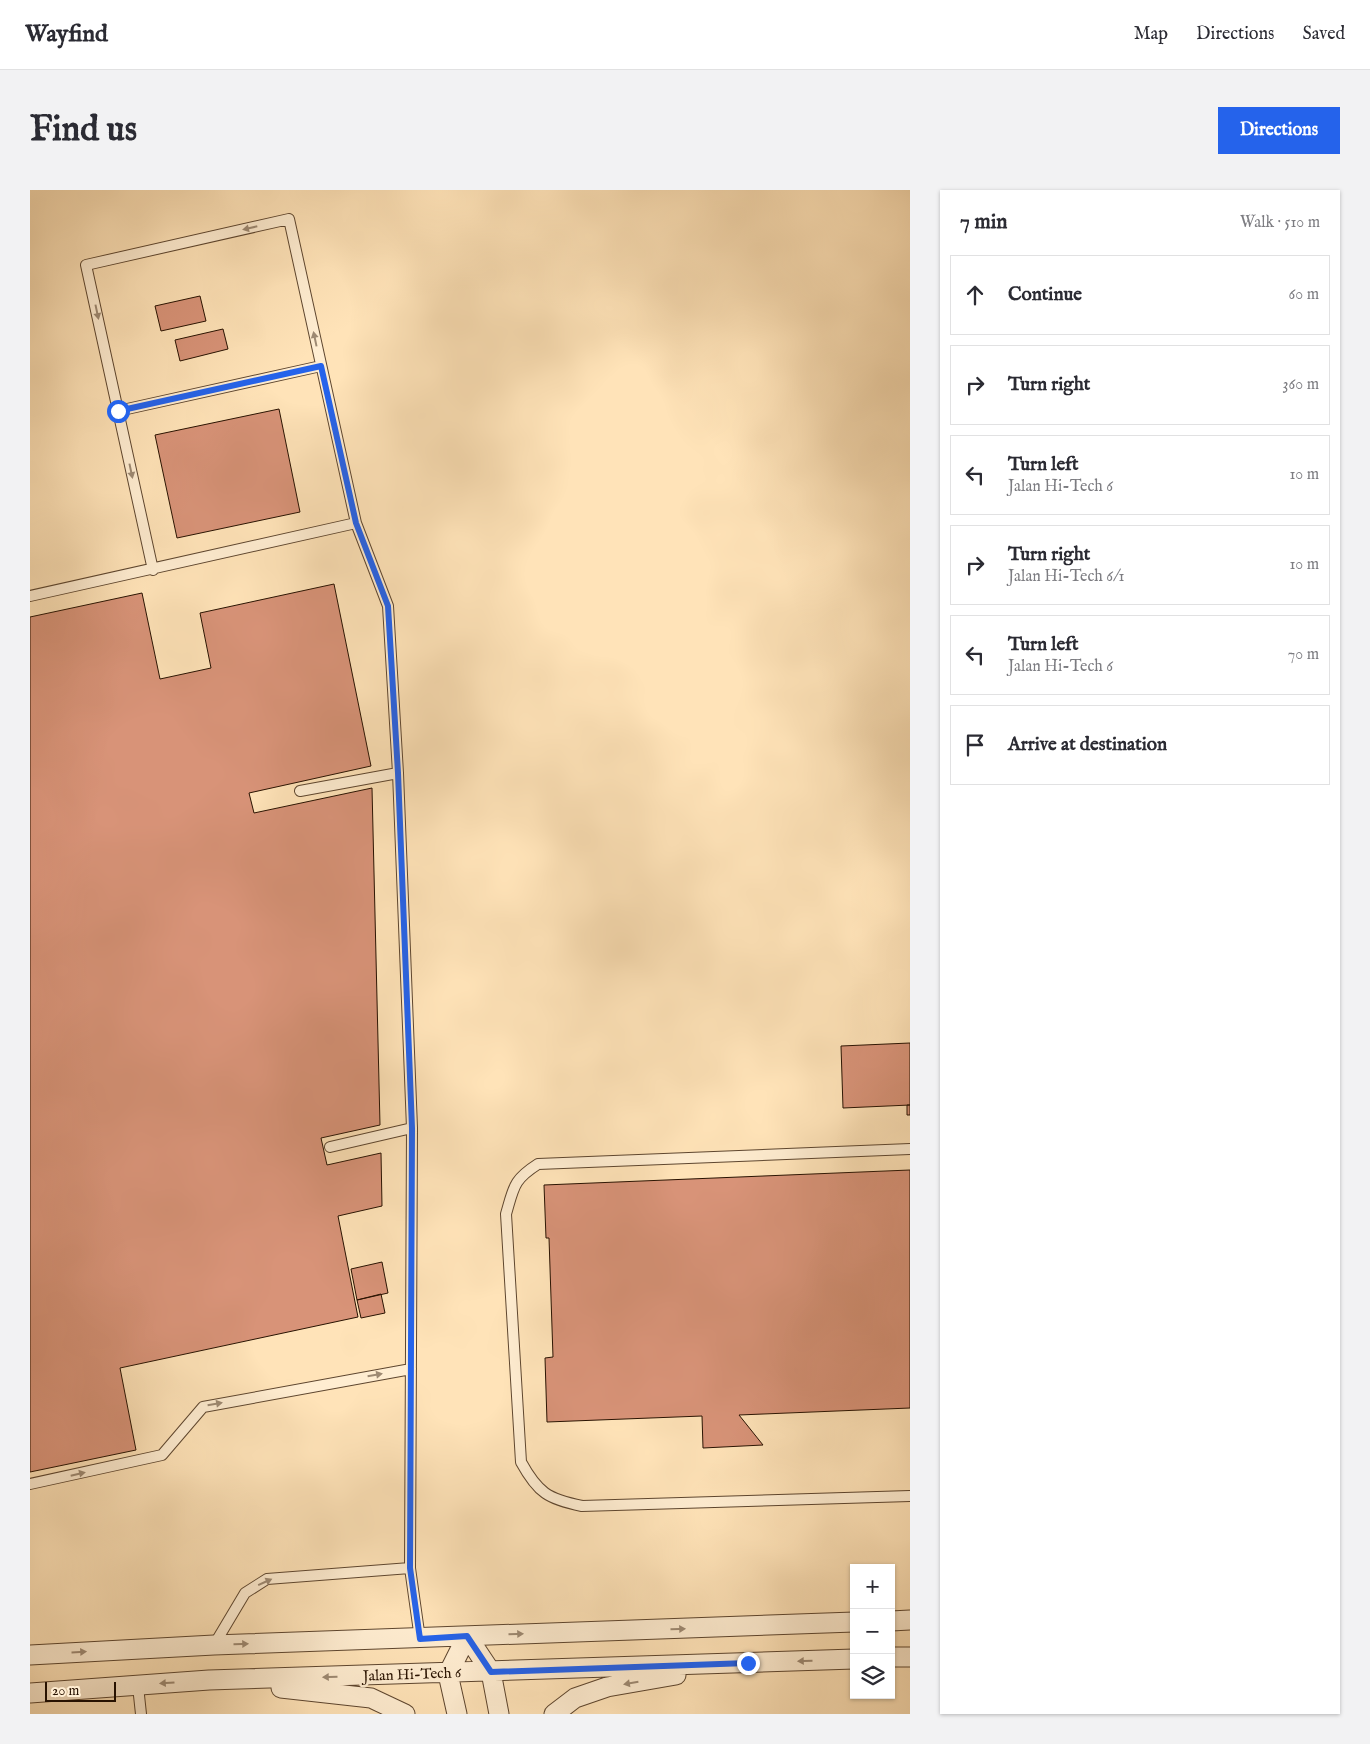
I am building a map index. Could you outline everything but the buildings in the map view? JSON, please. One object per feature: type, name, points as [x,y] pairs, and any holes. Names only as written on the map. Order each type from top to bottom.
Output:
[{"type":"street","points":[[895,1621],[910,1620]]},
{"type":"street","points":[[30,1654],[214,1645],[850,1622]]},
{"type":"street","points":[[467,1636],[491,1672],[499,1714]]},
{"type":"street","points":[[457,1714],[448,1674],[467,1636]]},
{"type":"street","points":[[895,1657],[910,1657]]},
{"type":"street","name":"Jalan Hi-Tech 6","points":[[30,1693],[209,1680],[448,1674],[850,1659]]},
{"type":"street","points":[[554,1714],[575,1698],[607,1687],[748,1663]]},
{"type":"street","points":[[209,1680],[371,1698],[405,1714]]},
{"type":"lane","points":[[153,570],[86,265],[289,219],[356,523],[388,606],[398,773],[412,1128],[410,1568],[420,1639]]},
{"type":"lane","points":[[118,411],[321,366]]},
{"type":"lane","points":[[30,596],[153,570],[356,523]]},
{"type":"lane","points":[[300,791],[398,773]]},
{"type":"lane","points":[[330,1146],[412,1128]]},
{"type":"lane","points":[[910,1149],[538,1164],[521,1175],[513,1190],[506,1214],[521,1462],[533,1483],[541,1489],[557,1500],[582,1506],[910,1496]]},
{"type":"lane","points":[[30,1484],[162,1455],[204,1407],[411,1369]]},
{"type":"lane","points":[[214,1645],[245,1593],[267,1578],[410,1568]]},
{"type":"lane","points":[[138,1686],[141,1714]]},
{"type":"route","points":[[118,411],[321,366],[356,523],[388,606],[398,773],[399,842],[412,1128],[410,1568],[420,1639],[467,1636],[491,1672],[748,1663]]}]
